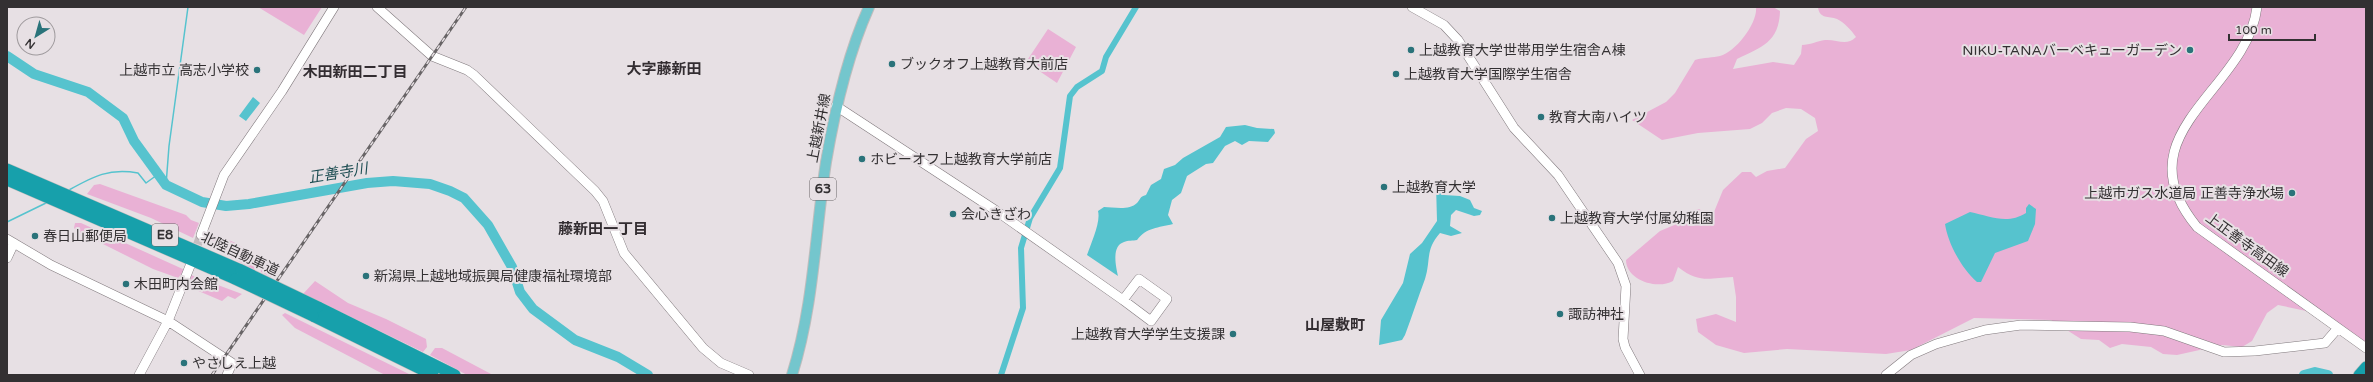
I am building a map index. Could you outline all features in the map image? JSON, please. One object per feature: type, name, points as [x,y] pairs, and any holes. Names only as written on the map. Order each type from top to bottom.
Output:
[{"type":"highway","name":"北陸自動車道","points":[[7,168],[85,207],[238,275],[455,375]]},
{"type":"highway","name":"北陸自動車道","points":[[7,180],[85,207]]},
{"type":"highway","name":"北陸自動車道","points":[[316,312],[433,375]]},
{"type":"highway","points":[[2359,375],[2366,367]]},
{"type":"main road","name":"上越新井線","points":[[792,375],[805,326],[816,256],[826,163],[836,106],[848,65],[869,7]]},
{"type":"street","points":[[201,235],[219,184],[243,145],[282,91],[334,7]]},
{"type":"street","points":[[377,7],[432,56],[467,70],[474,75],[535,134],[585,179],[603,201],[617,240],[634,267],[703,348],[721,363],[749,375]]},
{"type":"street","points":[[1412,7],[1444,26],[1458,40],[1514,128],[1558,175],[1618,263],[1626,286],[1624,343],[1640,375]]},
{"type":"street","name":"上正善寺高田線","points":[[2257,7],[2253,24],[2243,47],[2190,118],[2177,141],[2172,172],[2177,196],[2182,207],[2197,227],[2366,348]]},
{"type":"street","points":[[836,106],[995,210],[1151,321],[1167,299],[1139,279],[1123,300]]},
{"type":"street","points":[[7,258],[10,241],[51,265],[168,321],[232,363],[227,375]]},
{"type":"street","points":[[139,375],[168,321],[190,266]]},
{"type":"street","points":[[1886,375],[1911,355],[1936,344],[1985,330],[2021,324],[2130,327],[2164,332],[2224,352],[2255,351],[2325,343],[2338,328]]},
{"type":"shaded area","points":[[258,7],[322,7],[304,35]]},
{"type":"shaded area","points":[[1756,7],[1773,7],[1780,11],[1776,30],[1773,37],[1768,42],[1737,59],[1733,69],[1773,62],[1794,65],[1801,54],[1802,45],[1825,40],[1849,42],[1856,37],[1840,20],[1820,14],[1818,7],[2366,7],[2366,346],[2311,312],[2278,305],[2267,313],[2252,341],[2242,347],[2222,345],[2177,355],[2163,354],[2151,347],[2122,344],[2110,348],[2099,340],[2081,339],[2051,320],[1974,318],[1911,350],[1886,354],[1787,349],[1744,353],[1716,345],[1698,332],[1696,319],[1716,314],[1736,322],[1736,297],[1733,277],[1711,279],[1699,278],[1692,276],[1678,267],[1673,281],[1666,284],[1651,284],[1637,278],[1631,273],[1627,267],[1626,260],[1660,231],[1691,218],[1695,210],[1699,209],[1709,215],[1714,212],[1723,190],[1742,172],[1751,172],[1756,177],[1767,171],[1785,168],[1806,139],[1818,131],[1815,118],[1801,109],[1786,108],[1772,113],[1762,123],[1750,129],[1698,133],[1662,140],[1632,120],[1666,102],[1675,93],[1695,60],[1720,56],[1733,49],[1750,28],[1756,14]]},
{"type":"shaded area","points":[[1048,29],[1076,47],[1057,83],[1026,62]]},
{"type":"shaded area","points":[[100,184],[186,215],[191,220],[199,223],[193,238],[151,218],[87,194],[94,185]]},
{"type":"shaded area","points":[[75,223],[81,223],[185,270],[178,278],[153,269],[77,231],[74,228]]},
{"type":"shaded area","points":[[213,235],[227,239],[241,246],[251,256],[254,262],[255,270],[204,243],[208,236]]},
{"type":"shaded area","points":[[259,256],[279,267],[271,277],[261,272]]},
{"type":"shaded area","points":[[191,275],[242,294],[235,299],[228,296],[222,301],[189,287]]},
{"type":"shaded area","points":[[315,281],[348,303],[386,319],[426,339],[427,347],[423,352],[303,294]]},
{"type":"shaded area","points":[[285,313],[409,374],[385,375],[295,328],[282,315]]},
{"type":"shaded area","points":[[435,348],[442,348],[493,375],[467,375],[430,355]]},
{"type":"water","points":[[253,97],[260,103],[246,121],[239,116]]},
{"type":"water","points":[[1245,125],[1257,128],[1274,129],[1275,133],[1268,142],[1249,141],[1242,145],[1235,141],[1225,146],[1213,163],[1206,164],[1187,176],[1181,193],[1172,200],[1168,215],[1173,224],[1149,230],[1137,240],[1126,241],[1120,244],[1117,248],[1115,257],[1118,276],[1087,255],[1097,227],[1099,216],[1098,211],[1104,207],[1125,208],[1134,205],[1141,197],[1146,195],[1151,185],[1161,179],[1164,169],[1175,165],[1183,158],[1220,137],[1226,127]]},
{"type":"water","points":[[1436,184],[1443,191],[1444,195],[1460,196],[1470,200],[1474,208],[1482,211],[1480,215],[1474,216],[1456,210],[1451,215],[1450,226],[1462,233],[1451,236],[1440,233],[1435,239],[1430,250],[1425,279],[1405,335],[1402,340],[1379,345],[1381,320],[1403,283],[1410,254],[1422,243],[1437,221]]},
{"type":"water","points":[[2029,204],[2036,209],[2035,224],[2028,241],[1995,253],[1981,282],[1977,282],[1971,277],[1956,256],[1949,240],[1945,224],[1970,212],[2005,219],[2019,217],[2026,213],[2026,208]]},
{"type":"waterway","points":[[166,185],[169,146],[188,7]]},
{"type":"waterway","points":[[1001,375],[1023,308],[1021,248],[1030,218],[1060,168],[1070,96],[1077,87],[1102,71],[1106,57],[1136,7]]},
{"type":"waterway","name":"正善寺川","points":[[7,56],[34,74],[88,92],[123,118],[134,141],[166,185],[202,202],[226,206],[249,204],[367,183],[393,181],[430,184],[450,191],[464,198],[488,225],[512,267],[520,292],[533,309],[575,340],[618,357],[648,375]]},
{"type":"waterway","points":[[69,190],[94,177],[110,172],[138,173],[146,183],[157,175]]},
{"type":"waterway","points":[[7,222],[48,202]]},
{"type":"waterway","name":"正善寺川","points":[[2304,375],[2315,372],[2328,375]]},
{"type":"tunnel","points":[[193,257],[201,235]]},
{"type":"railway","points":[[212,375],[466,7]]},
{"type":"place","name":"上越教育大学世帯用学生宿舎A棟","points":[[1411,50]]},
{"type":"place","name":"NIKU-TANAバーベキューガーデン","points":[[2190,50]]},
{"type":"place","name":"ブックオフ上越教育大前店","points":[[892,64]]},
{"type":"place","name":"上越市立 高志小学校","points":[[257,70]]},
{"type":"place","name":"上越教育大学国際学生宿舎","points":[[1396,74]]},
{"type":"place","name":"教育大南ハイツ","points":[[1541,117]]},
{"type":"place","name":"ホビーオフ上越教育大学前店","points":[[862,159]]},
{"type":"place","name":"上越教育大学","points":[[1384,187]]},
{"type":"place","name":"上越市ガス水道局 正善寺浄水場","points":[[2292,193]]},
{"type":"place","name":"会心きざわ","points":[[953,214]]},
{"type":"place","name":"上越教育大学付属幼稚園","points":[[1552,218]]},
{"type":"place","name":"春日山郵便局","points":[[35,236]]},
{"type":"place","name":"新潟県上越地域振興局健康福祉環境部","points":[[366,276]]},
{"type":"place","name":"木田町内会館","points":[[126,284]]},
{"type":"place","name":"諏訪神社","points":[[1560,314]]},
{"type":"place","name":"上越教育大学学生支援課","points":[[1233,334]]},
{"type":"place","name":"やさしえ上越","points":[[184,363]]},
{"type":"district","name":"大字藤新田","points":[[664,69]]},
{"type":"district","name":"木田新田二丁目","points":[[355,72]]},
{"type":"district","name":"藤新田一丁目","points":[[603,229]]},
{"type":"district","name":"山屋敷町","points":[[1335,325]]}]
